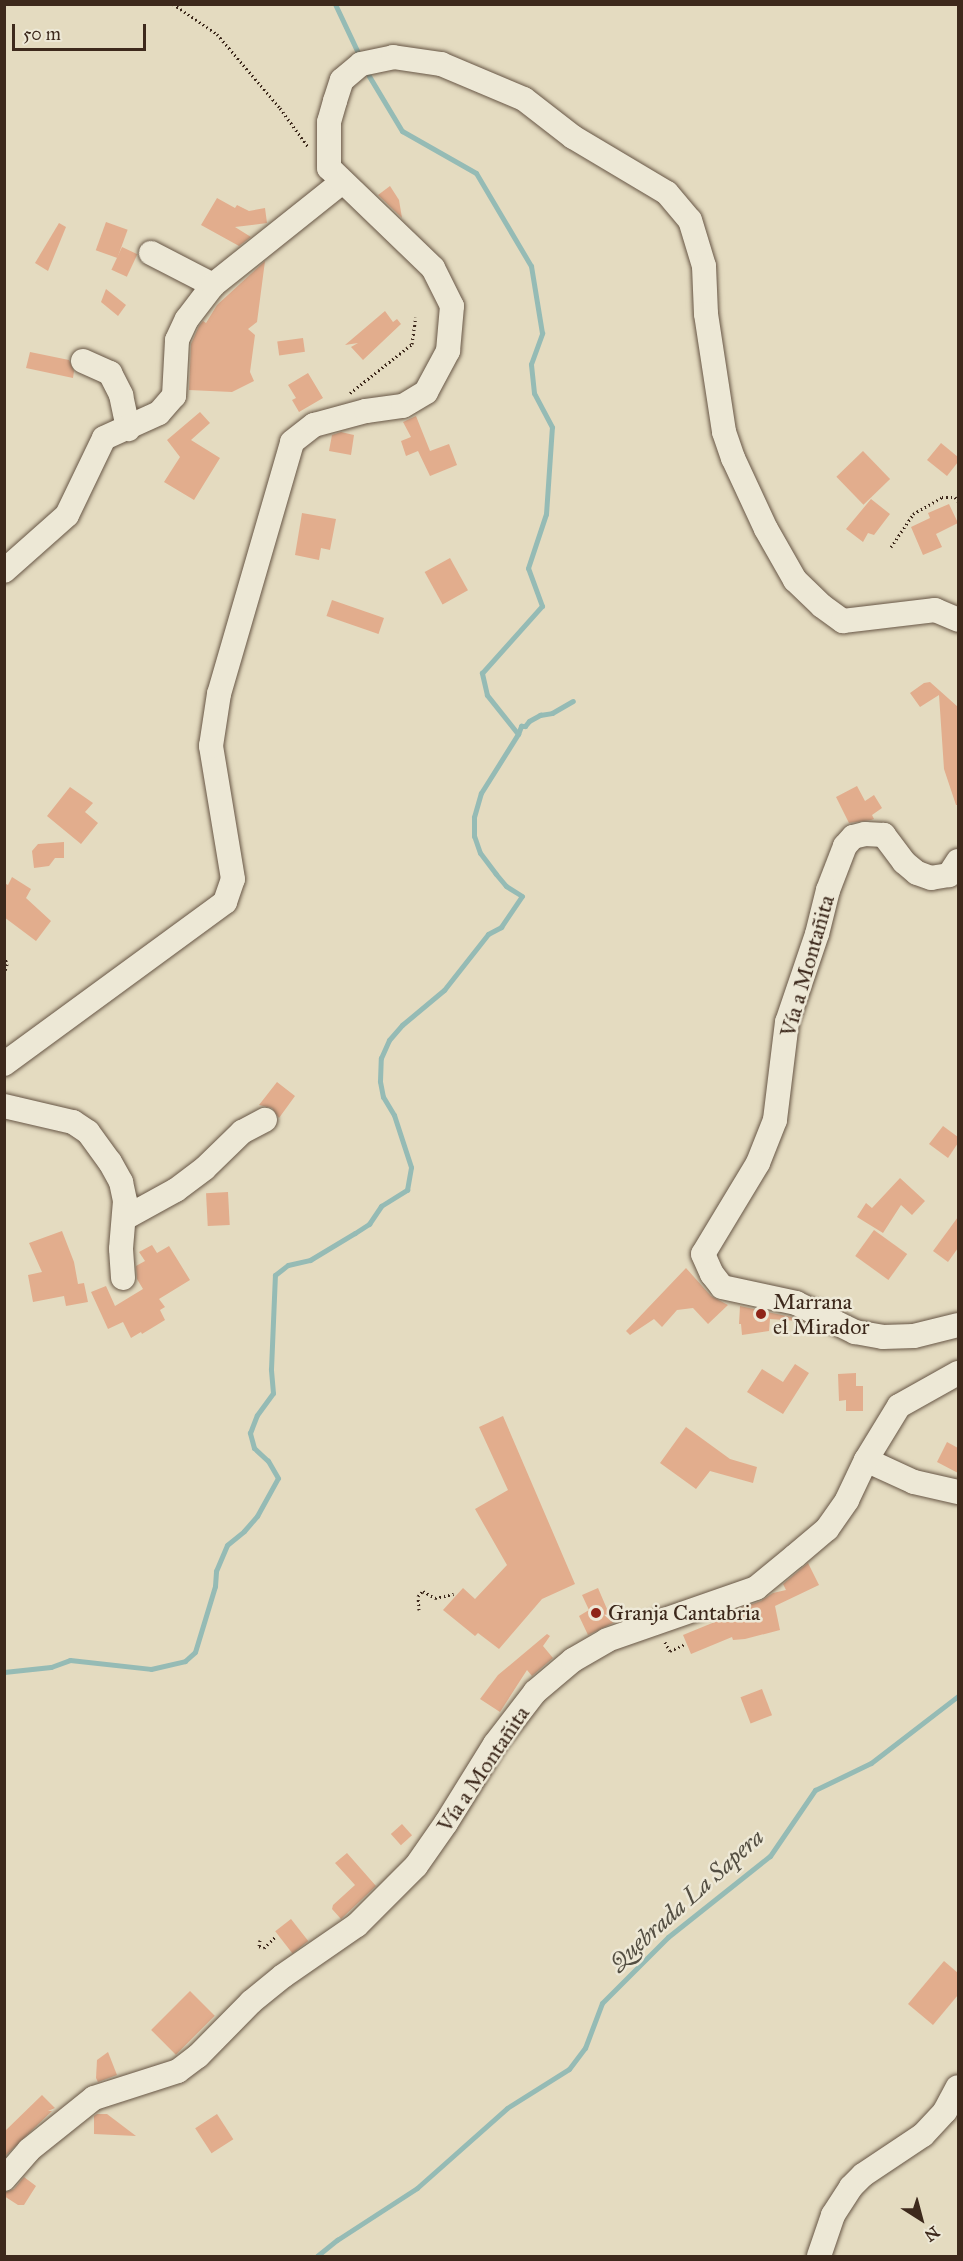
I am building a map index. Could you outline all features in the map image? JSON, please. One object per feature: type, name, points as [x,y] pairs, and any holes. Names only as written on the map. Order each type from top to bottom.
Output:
[{"type":"street","points":[[4,1064],[225,902],[233,879],[211,746],[219,694],[292,442],[314,424],[403,406],[426,392],[448,351],[452,306],[433,268],[336,175],[329,122],[342,80],[361,64],[393,57],[441,64],[524,99],[573,137],[667,193],[690,220],[704,267],[706,314],[724,432],[733,458],[766,529],[795,580],[822,606],[843,621],[935,609],[958,620]]},
{"type":"street","points":[[4,571],[67,515],[104,438],[159,413],[174,396],[177,340],[187,319],[213,285],[336,175]]},
{"type":"street","points":[[151,253],[213,285]]},
{"type":"street","points":[[83,361],[110,373],[121,395],[128,429]]},
{"type":"street","name":"Vía a Montañita","points":[[958,861],[949,875],[931,878],[916,873],[904,862],[884,835],[865,834],[853,837],[845,846],[828,890],[817,934],[787,1022],[775,1120],[758,1163],[703,1254],[712,1274],[722,1287],[796,1303],[855,1332],[883,1337],[914,1336],[958,1325]]},
{"type":"street","points":[[4,1106],[73,1122],[88,1132],[121,1182],[125,1218],[121,1249],[123,1278]]},
{"type":"street","points":[[125,1218],[176,1190],[205,1168],[242,1132],[265,1120]]},
{"type":"street","name":"Vía a Montañita","points":[[4,2179],[29,2150],[94,2098],[178,2071],[207,2049],[251,2002],[283,1976],[357,1924],[416,1866],[495,1744],[535,1692],[573,1660],[607,1640],[756,1588],[827,1529],[847,1500],[866,1460],[899,1406],[958,1373]]},
{"type":"street","points":[[866,1460],[914,1482],[958,1492]]},
{"type":"street","points":[[819,2256],[833,2215],[851,2187],[863,2175],[923,2135],[945,2111],[958,2087]]},
{"type":"path","points":[[173,4],[217,34],[280,108],[308,148],[336,175]]},
{"type":"path","points":[[333,420],[347,395],[412,344],[416,317]]},
{"type":"path","points":[[891,547],[913,514],[942,497],[955,497],[958,501]]},
{"type":"path","points":[[4,956],[7,964],[4,974]]},
{"type":"path","points":[[419,1610],[418,1596],[423,1591],[435,1598],[454,1594]]},
{"type":"path","points":[[665,1642],[670,1651],[685,1644]]},
{"type":"path","points":[[260,1940],[259,1946],[264,1948],[275,1937]]},
{"type":"building","points":[[390,186],[399,200],[402,218],[378,195]]},
{"type":"building","points":[[217,198],[235,208],[237,205],[249,211],[265,208],[267,223],[235,227],[251,237],[239,246],[201,225]]},
{"type":"building","points":[[106,222],[128,230],[117,258],[96,250]]},
{"type":"building","points":[[59,223],[66,227],[48,271],[35,263]]},
{"type":"building","points":[[122,247],[137,254],[127,277],[111,270]]},
{"type":"building","points":[[265,261],[257,322],[248,329],[255,335],[250,372],[254,381],[232,392],[189,390],[191,344],[199,326],[203,321],[206,323],[217,305]]},
{"type":"building","points":[[106,289],[126,305],[118,316],[101,302]]},
{"type":"building","points":[[385,311],[393,322],[397,319],[401,324],[363,360],[351,347],[358,343],[345,345]]},
{"type":"building","points":[[303,338],[305,352],[279,355],[277,342]]},
{"type":"building","points":[[30,352],[69,360],[74,371],[73,378],[26,368]]},
{"type":"building","points":[[308,373],[323,398],[299,412],[292,400],[296,398],[288,385]]},
{"type":"building","points":[[200,412],[210,423],[191,440],[220,458],[194,500],[164,482],[180,457],[167,440]]},
{"type":"building","points":[[416,416],[430,451],[449,444],[457,465],[430,476],[418,451],[406,456],[401,441],[411,437],[403,422]]},
{"type":"building","points":[[341,432],[354,435],[351,455],[329,451],[332,435]]},
{"type":"building","points":[[941,443],[958,457],[958,462],[947,476],[927,460]]},
{"type":"building","points":[[863,451],[890,479],[863,505],[836,477]]},
{"type":"building","points":[[871,499],[890,514],[874,535],[868,533],[863,542],[846,529]]},
{"type":"building","points":[[949,504],[958,523],[936,534],[942,547],[923,555],[911,527],[930,518],[928,513]]},
{"type":"building","points":[[302,513],[336,519],[330,550],[321,548],[319,560],[295,555]]},
{"type":"building","points":[[450,558],[468,590],[443,604],[425,572]]},
{"type":"building","points":[[332,600],[384,618],[378,634],[326,616]]},
{"type":"building","points":[[930,682],[958,707],[958,805],[956,805],[944,769],[939,695],[920,707],[910,693],[924,683]]},
{"type":"building","points":[[857,786],[865,801],[874,795],[882,808],[872,815],[874,819],[849,823],[836,797]]},
{"type":"building","points":[[70,787],[93,803],[85,812],[98,823],[81,844],[47,816]]},
{"type":"building","points":[[64,842],[64,858],[55,858],[49,866],[34,868],[32,851],[38,844]]},
{"type":"building","points":[[12,877],[31,889],[26,898],[51,921],[36,941],[4,917],[4,883],[8,885]]},
{"type":"building","points":[[277,1082],[295,1096],[279,1118],[272,1108],[259,1105]]},
{"type":"building","points":[[943,1126],[958,1137],[958,1143],[948,1158],[929,1144]]},
{"type":"building","points":[[900,1178],[925,1201],[912,1215],[901,1205],[883,1233],[857,1217],[866,1203],[872,1208]]},
{"type":"building","points":[[228,1192],[230,1225],[208,1226],[206,1193]]},
{"type":"building","points":[[958,1217],[958,1248],[948,1262],[933,1251]]},
{"type":"building","points":[[874,1230],[907,1254],[888,1280],[855,1256]]},
{"type":"building","points":[[62,1231],[74,1262],[78,1284],[84,1283],[88,1302],[66,1306],[64,1296],[33,1302],[28,1275],[42,1272],[29,1243]]},
{"type":"building","points":[[152,1245],[157,1253],[169,1246],[190,1280],[159,1299],[165,1307],[160,1310],[165,1320],[131,1338],[123,1322],[108,1329],[91,1292],[106,1286],[115,1306],[143,1289],[137,1279],[136,1266],[145,1261],[139,1252]]},
{"type":"building","points":[[686,1268],[711,1296],[728,1305],[708,1324],[693,1308],[677,1310],[662,1327],[654,1319],[630,1335],[626,1331]]},
{"type":"building","name":"Marrana el Mirador","points":[[740,1306],[791,1317],[798,1321],[770,1319],[769,1331],[742,1335],[741,1324],[739,1324]]},
{"type":"building","points":[[795,1364],[809,1373],[783,1414],[747,1392],[762,1369],[783,1382]]},
{"type":"building","points":[[856,1373],[856,1386],[863,1386],[863,1411],[846,1411],[846,1400],[839,1401],[838,1374]]},
{"type":"building","points":[[503,1416],[575,1584],[542,1599],[499,1649],[478,1633],[475,1636],[443,1610],[463,1588],[475,1599],[507,1565],[475,1509],[508,1490],[479,1427]]},
{"type":"building","points":[[686,1427],[730,1459],[757,1467],[753,1483],[710,1471],[696,1489],[660,1463]]},
{"type":"building","points":[[947,1442],[958,1448],[958,1473],[937,1462]]},
{"type":"building","points":[[808,1563],[819,1585],[775,1606],[780,1630],[745,1639],[733,1640],[732,1637],[691,1654],[683,1635],[722,1619],[721,1615],[761,1601],[773,1593],[786,1590],[783,1584]]},
{"type":"building","name":"Granja Cantabria","points":[[598,1588],[613,1623],[588,1635],[579,1616],[589,1610],[582,1595]]},
{"type":"building","points":[[547,1634],[550,1636],[543,1646],[553,1658],[532,1676],[527,1670],[500,1712],[480,1699],[498,1675]]},
{"type":"building","points":[[762,1689],[772,1715],[751,1723],[741,1697]]},
{"type":"building","points":[[402,1824],[412,1835],[401,1845],[391,1834]]},
{"type":"building","points":[[347,1853],[376,1886],[341,1919],[332,1909],[333,1905],[355,1885],[335,1863]]},
{"type":"building","points":[[291,1919],[308,1941],[292,1953],[275,1931]]},
{"type":"building","points":[[944,1961],[958,1973],[958,1995],[933,2025],[908,2004]]},
{"type":"building","points":[[190,1991],[215,2016],[176,2055],[151,2030]]},
{"type":"building","points":[[108,2052],[117,2075],[98,2082],[96,2078],[97,2060]]},
{"type":"building","points":[[42,2095],[55,2108],[48,2111],[52,2111],[4,2157],[4,2132]]},
{"type":"building","points":[[107,2114],[136,2136],[94,2134],[94,2116]]},
{"type":"building","points":[[217,2114],[233,2139],[212,2153],[195,2128]]},
{"type":"building","points":[[24,2177],[36,2186],[24,2205],[18,2205],[4,2196],[4,2193],[14,2189]]},
{"type":"waterway","points":[[335,4],[360,57]]},
{"type":"waterway","points":[[4,1672],[51,1667],[70,1660],[151,1669],[185,1661],[195,1652],[215,1586],[216,1571],[227,1545],[257,1516],[278,1478],[268,1461],[254,1448],[250,1433],[257,1415],[273,1393],[271,1369],[275,1275],[288,1265],[310,1260],[369,1224],[381,1206],[407,1190],[411,1167],[394,1115],[383,1097],[380,1081],[381,1058],[389,1040],[402,1025],[444,990],[488,934],[501,927],[522,896],[506,886],[480,853],[474,836],[474,817],[481,793],[518,734],[487,695],[482,673],[542,606],[528,568],[546,514],[552,427],[534,393],[531,364],[542,333],[531,266],[476,173],[402,131],[369,76]]},
{"type":"waterway","points":[[518,734],[521,726],[525,726],[529,721],[540,715],[552,713],[573,701]]},
{"type":"waterway","name":"Quebrada La Sapera","points":[[317,2256],[337,2240],[417,2188],[507,2108],[569,2069],[585,2048],[602,2003],[668,1937],[770,1856],[815,1790],[871,1763],[958,1696]]},
{"type":"place","name":"Marrana el Mirador","points":[[761,1314]]},
{"type":"place","name":"Granja Cantabria","points":[[596,1613]]}]
